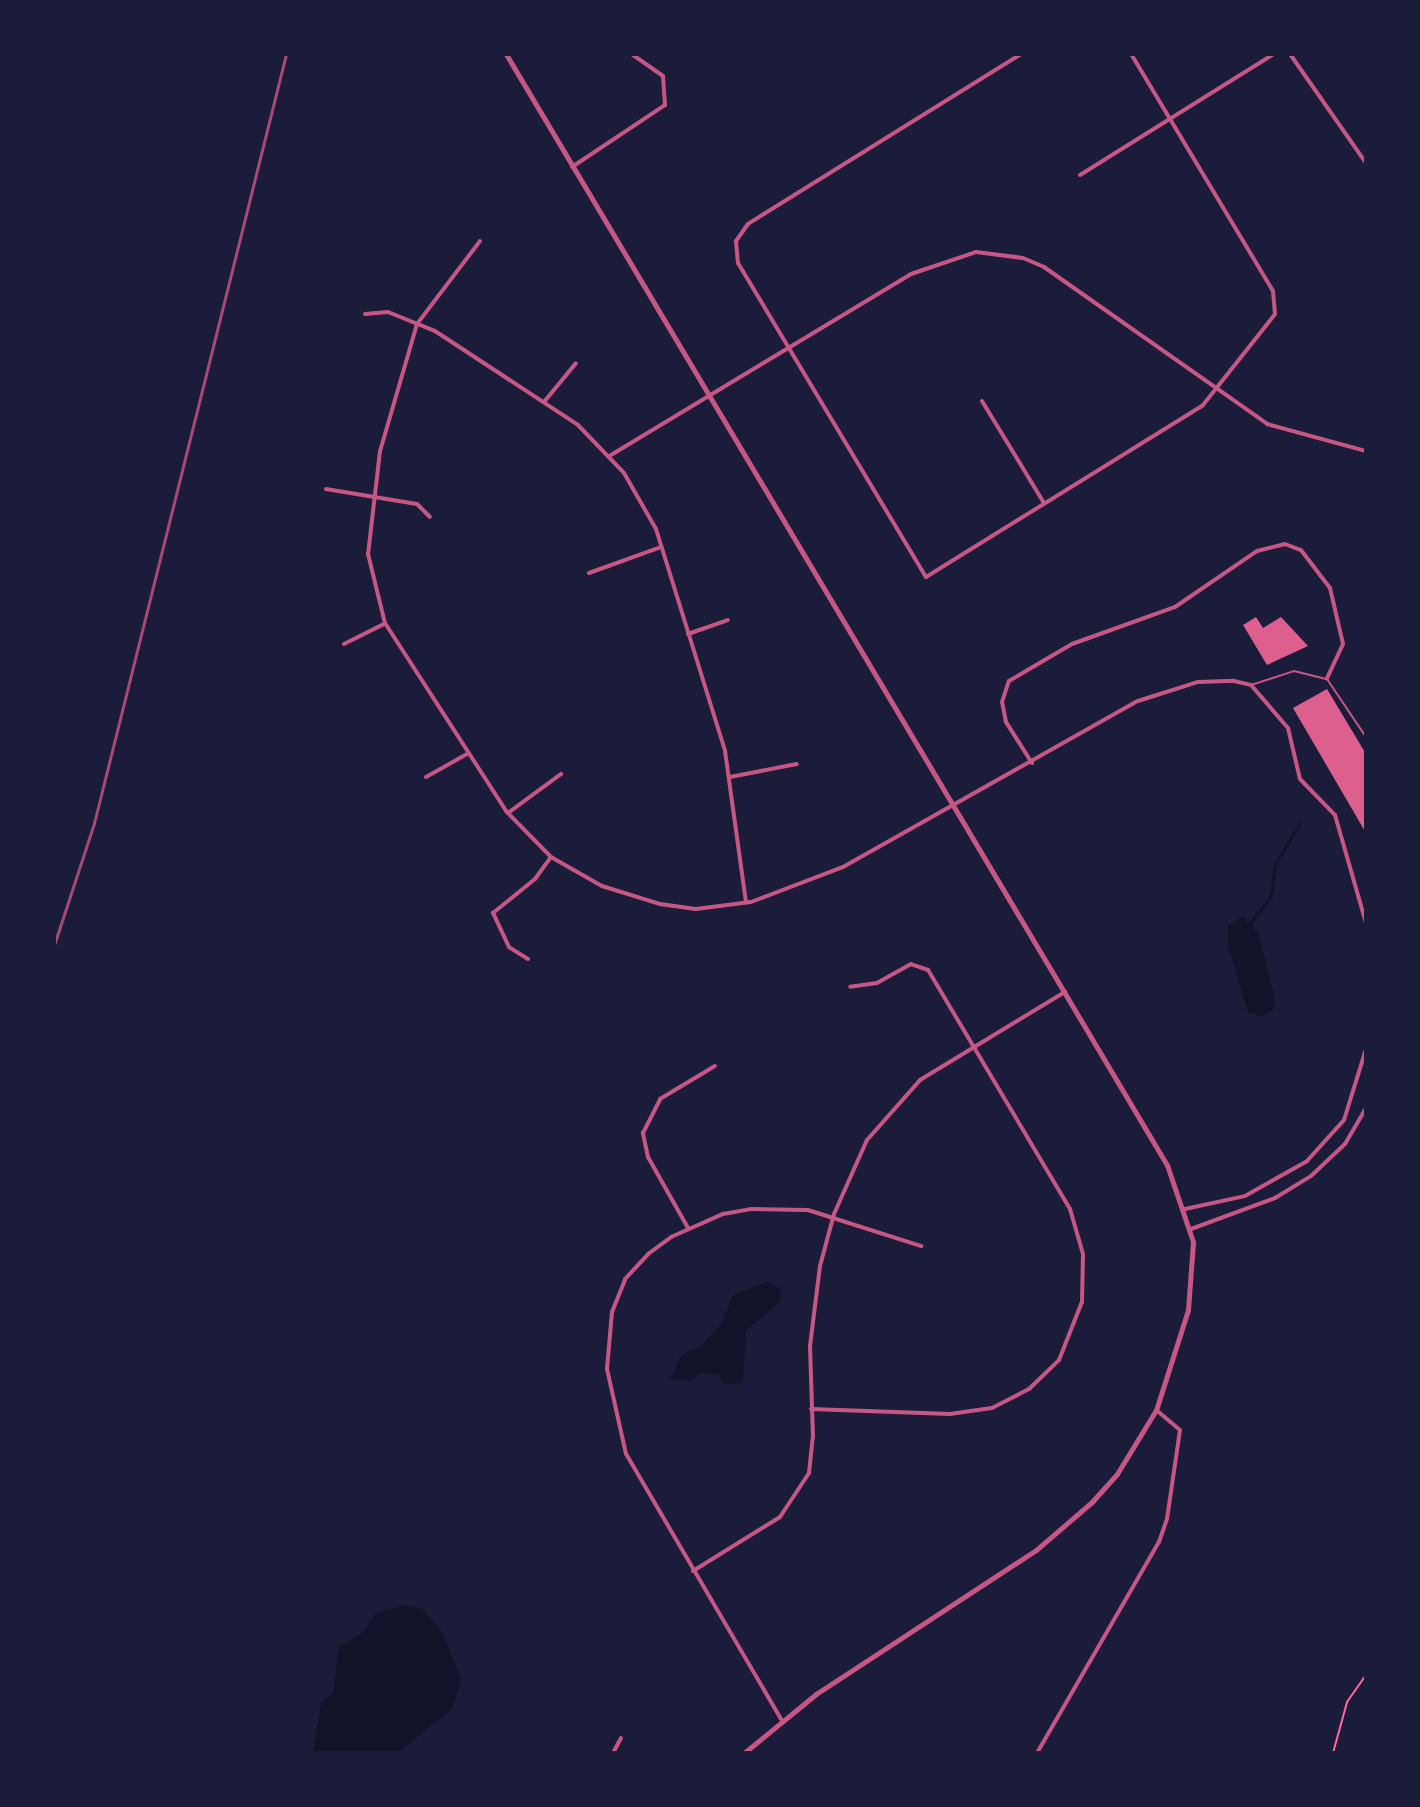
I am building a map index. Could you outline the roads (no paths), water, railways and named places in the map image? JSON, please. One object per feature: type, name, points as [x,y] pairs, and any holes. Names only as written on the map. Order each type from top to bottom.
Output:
[{"type":"street","points":[[506,54],[1167,1165],[1191,1229],[1188,1310],[1156,1410],[1117,1474],[1065,1527],[781,1719],[744,1753]]},
{"type":"street","points":[[572,167],[665,105],[663,76],[631,54]]},
{"type":"street","points":[[1021,54],[748,224],[736,241],[738,263],[926,577],[1203,405],[1270,324],[1276,302],[1131,54]]},
{"type":"street","points":[[1080,175],[1274,54]]},
{"type":"street","points":[[1290,54],[1366,162]]},
{"type":"street","points":[[480,241],[417,324],[372,495],[368,554],[385,623],[508,813],[551,857],[630,897],[696,909],[746,903],[843,867],[1163,690],[1208,681],[1251,685],[1288,728],[1300,779],[1335,815],[1366,923]]},
{"type":"street","points":[[611,455],[932,263],[976,252],[1023,258],[1063,280],[1217,391],[1286,432],[1366,451]]},
{"type":"street","points":[[365,314],[388,312],[417,324],[544,402],[611,455],[650,517],[688,634],[730,777],[746,903]]},
{"type":"street","points":[[544,402],[576,363]]},
{"type":"street","points":[[982,401],[1044,503]]},
{"type":"street","points":[[326,489],[417,504],[430,517]]},
{"type":"street","points":[[1032,763],[1006,722],[1002,702],[1009,681],[1072,644],[1175,607],[1257,551],[1285,544],[1301,550],[1330,588],[1343,644],[1327,679]]},
{"type":"street","points":[[589,573],[661,547]]},
{"type":"street","points":[[688,634],[728,620]]},
{"type":"street","points":[[344,644],[385,623]]},
{"type":"street","points":[[426,777],[467,754]]},
{"type":"street","points":[[730,777],[797,764]]},
{"type":"street","points":[[508,813],[561,774]]},
{"type":"street","points":[[528,959],[509,947],[493,913],[535,879],[551,857]]},
{"type":"street","points":[[811,1409],[950,1414],[992,1408],[1037,1383],[1069,1342],[1082,1302],[1079,1231],[1059,1188],[924,966],[911,964],[877,983],[850,987]]},
{"type":"street","points":[[693,1571],[765,1528],[792,1504],[812,1455],[813,1305],[834,1214],[854,1163],[882,1118],[920,1080],[1065,992]]},
{"type":"street","points":[[1185,1209],[1245,1196],[1307,1161],[1344,1120],[1366,1049]]},
{"type":"street","points":[[688,1228],[648,1157],[643,1133],[660,1099],[715,1066]]},
{"type":"street","points":[[1191,1229],[1275,1198],[1311,1176],[1345,1144],[1366,1108]]},
{"type":"street","points":[[781,1719],[626,1454],[607,1369],[612,1312],[625,1279],[648,1254],[688,1228],[751,1209],[834,1214],[921,1246]]},
{"type":"street","points":[[1037,1753],[1159,1542],[1173,1496],[1180,1430],[1156,1410]]},
{"type":"street","points":[[613,1753],[621,1738]]},
{"type":"lane","points":[[1251,685],[1294,671],[1327,679],[1366,737]]},
{"type":"waterway","points":[[1250,923],[1271,896],[1275,864],[1300,823]]},
{"type":"railway","points":[[54,945],[94,823],[286,54]]}]
